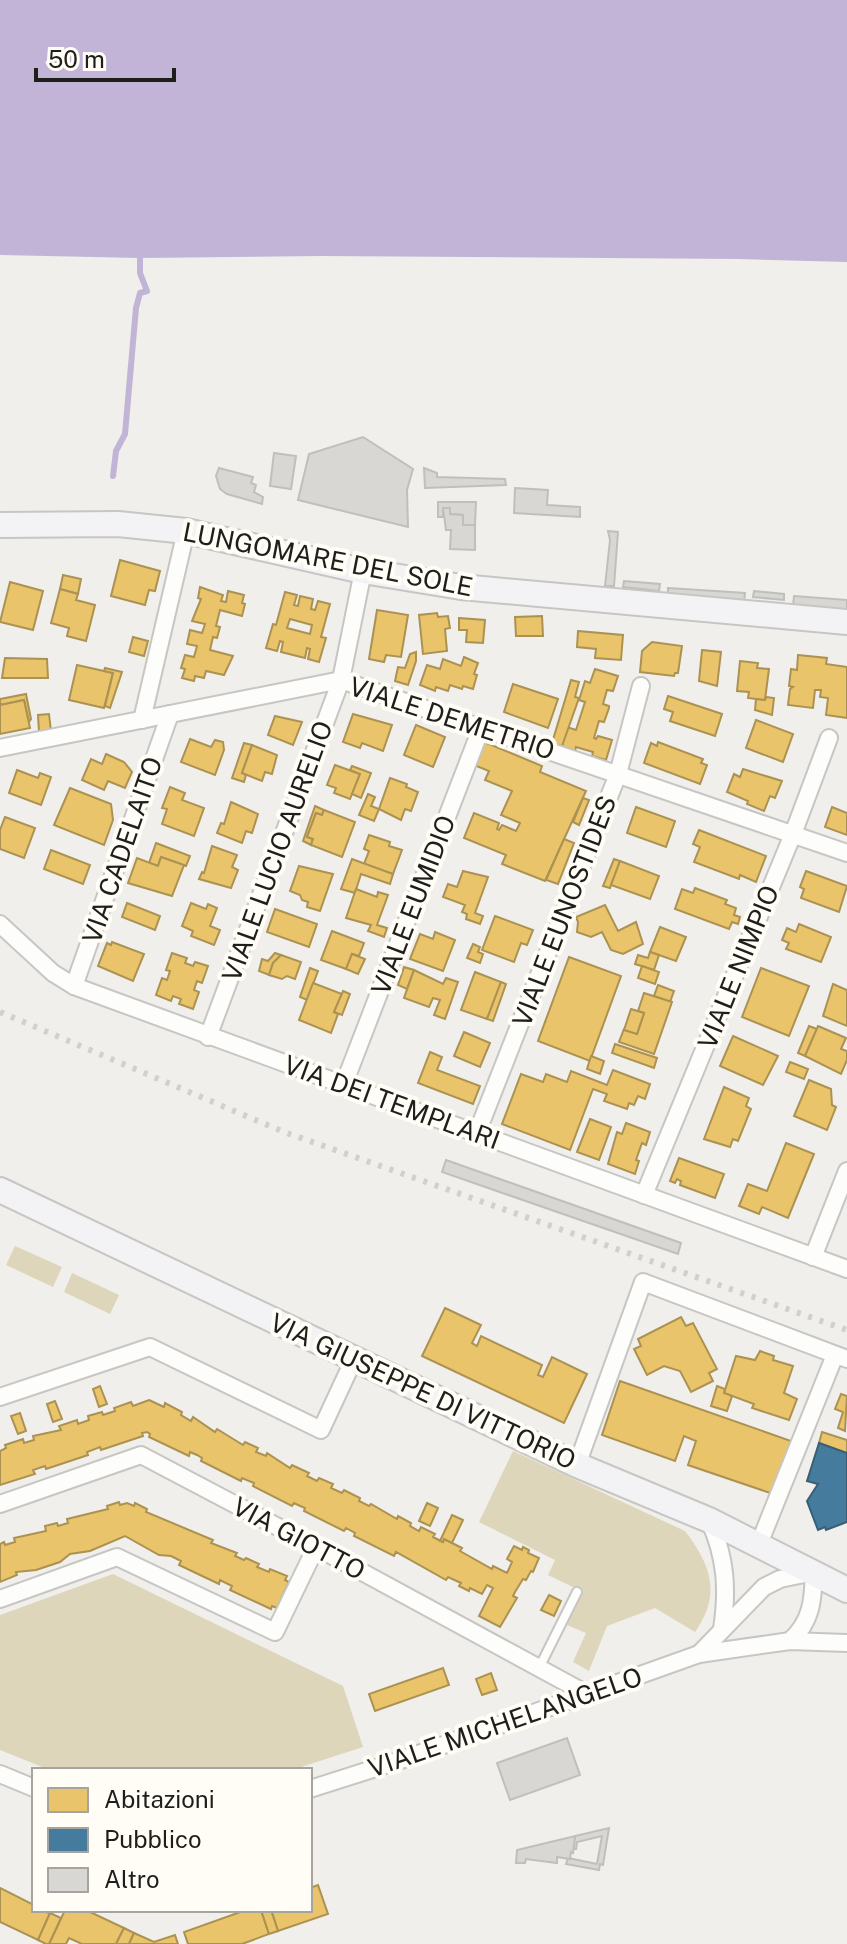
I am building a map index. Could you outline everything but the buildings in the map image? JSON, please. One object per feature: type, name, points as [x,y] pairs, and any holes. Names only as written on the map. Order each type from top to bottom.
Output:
[{"type":"main road","name":"LUNGOMARE DEL SOLE","points":[[0,525],[118,524],[186,531],[363,571],[461,587],[847,622]]},
{"type":"main road","name":"VIA GIUSEPPE DI VITTORIO","points":[[0,1190],[577,1465],[709,1520],[847,1590]]},
{"type":"street","name":"VIA CADELAITO","points":[[142,720],[186,531]]},
{"type":"street","name":"VIALE LUCIO AURELIO","points":[[208,1037],[341,680],[363,571]]},
{"type":"street","name":"VIALE DEMETRIO","points":[[0,749],[341,680],[847,853]]},
{"type":"street","name":"VIALE EUNOSTIDES","points":[[477,1133],[618,774],[641,686]]},
{"type":"street","name":"VIA CADELAITO","points":[[74,986],[170,714]]},
{"type":"street","name":"VIALE EUMIDIO","points":[[344,1084],[482,726]]},
{"type":"street","name":"VIALE NIMPIO","points":[[644,1195],[793,834],[829,738]]},
{"type":"street","name":"VIA DEI TEMPLARI","points":[[0,924],[53,973],[74,986],[847,1269]]},
{"type":"street","points":[[813,1257],[847,1171]]},
{"type":"street","points":[[577,1465],[643,1282],[841,1357],[759,1544]]},
{"type":"street","points":[[0,1397],[150,1347],[321,1430],[354,1359]]},
{"type":"street","name":"VIA GIOTTO","points":[[0,1504],[141,1455],[587,1694]]},
{"type":"street","points":[[709,1520],[720,1543],[725,1566],[727,1597],[722,1629]]},
{"type":"street","points":[[0,1599],[117,1557],[275,1632],[316,1547]]},
{"type":"street","points":[[790,1641],[810,1617],[814,1572]]},
{"type":"street","name":"VIALE MICHELANGELO","points":[[699,1654],[764,1587],[780,1579],[814,1572]]},
{"type":"street","name":"VIALE MICHELANGELO","points":[[312,1788],[407,1758],[699,1654],[790,1641],[847,1643]]},
{"type":"street","points":[[0,1774],[32,1787]]},
{"type":"lane","points":[[539,1668],[577,1592]]},
{"type":"shaded area","points":[[0,0],[847,0],[847,262],[0,255]]},
{"type":"shaded area","points":[[15,1246],[62,1267],[53,1287],[6,1265]]},
{"type":"shaded area","points":[[72,1273],[119,1295],[110,1314],[64,1292]]},
{"type":"shaded area","points":[[513,1451],[685,1531],[702,1556],[710,1581],[708,1606],[695,1632],[655,1608],[607,1626],[589,1671],[573,1662],[586,1633],[567,1625],[581,1591],[548,1575],[555,1560],[479,1522]]},
{"type":"shaded area","points":[[113,1574],[343,1686],[363,1747],[298,1768],[45,1768],[0,1750],[0,1615]]},
{"type":"waterway","points":[[113,476],[116,451],[125,434],[136,308],[140,293],[147,291],[140,273],[140,258]]},
{"type":"railway","points":[[0,1012],[284,1132],[847,1330]]}]
